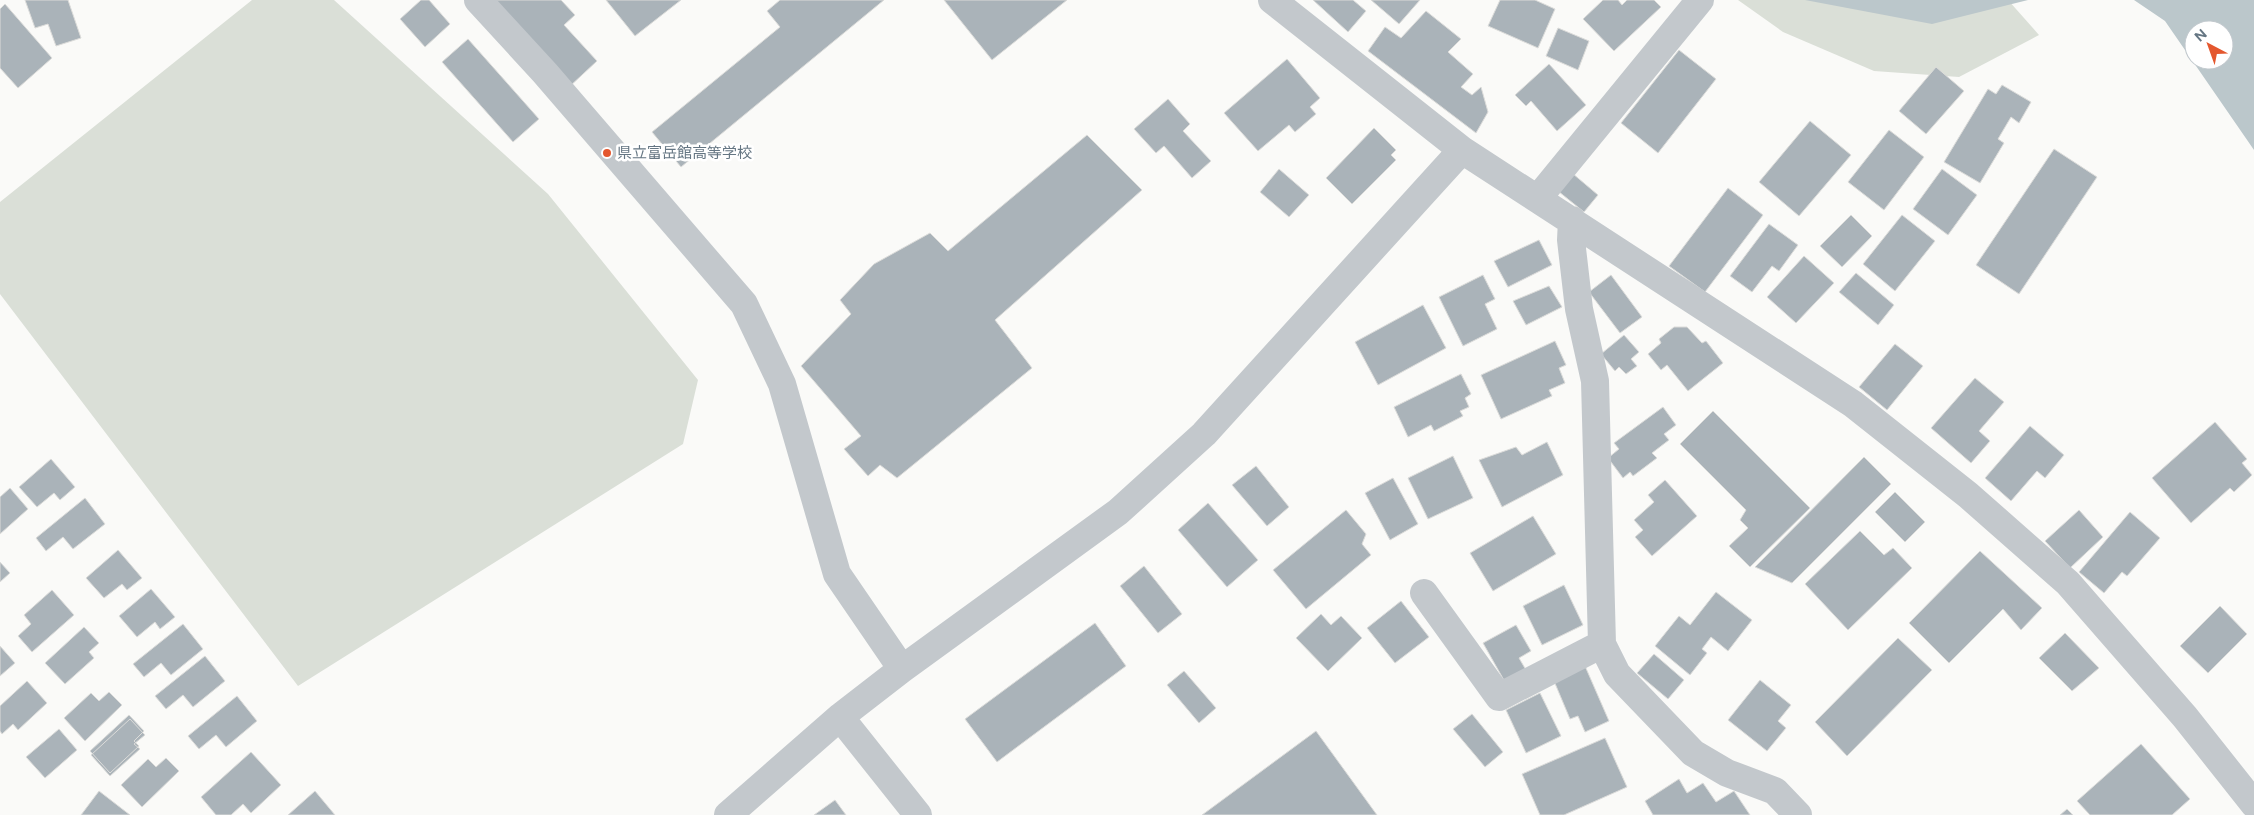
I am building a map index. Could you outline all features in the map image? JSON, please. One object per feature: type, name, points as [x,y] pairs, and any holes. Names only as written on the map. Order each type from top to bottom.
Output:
[{"type":"street","points":[[478,0],[545,73],[744,304],[782,384],[837,574],[902,669]]},
{"type":"street","points":[[1272,0],[1462,150],[1853,404],[1968,495],[2068,583],[2185,717],[2254,804]]},
{"type":"street","points":[[1538,198],[1700,0]]},
{"type":"street","points":[[728,815],[840,717],[902,669],[1118,512],[1204,434],[1462,150]]},
{"type":"street","points":[[1572,220],[1572,240],[1579,309],[1595,381],[1602,644],[1617,674],[1694,753],[1727,773],[1774,791],[1798,815]]},
{"type":"street","points":[[1424,593],[1499,697],[1602,644]]},
{"type":"street","points":[[840,717],[918,815]]},
{"type":"shaded area","points":[[252,0],[334,0],[548,194],[698,380],[683,444],[298,686],[0,294],[0,202]]},
{"type":"shaded area","points":[[1738,0],[2008,0],[2039,35],[1959,77],[1874,71],[1783,32]]},
{"type":"shaded area","points":[[1805,0],[2028,0],[1932,24]]},
{"type":"shaded area","points":[[2134,0],[2254,0],[2254,150],[2199,70],[2234,70],[2234,20],[2184,20],[2184,49],[2165,21]]},
{"type":"building","points":[[25,0],[68,0],[81,38],[56,46],[48,24],[35,28]]},
{"type":"building","points":[[421,0],[429,0],[450,24],[425,47],[400,19]]},
{"type":"building","points":[[488,0],[561,0],[575,15],[564,25],[597,61],[568,88]]},
{"type":"building","points":[[606,0],[681,0],[635,36]]},
{"type":"building","points":[[780,0],[884,0],[681,167],[652,132],[780,27],[767,11]]},
{"type":"building","points":[[944,0],[1067,0],[992,60]]},
{"type":"building","points":[[1313,0],[1353,0],[1366,11],[1348,32]]},
{"type":"building","points":[[1371,0],[1420,0],[1399,24]]},
{"type":"building","points":[[1500,0],[1535,0],[1555,9],[1538,48],[1488,26]]},
{"type":"building","points":[[1603,0],[1618,0],[1622,5],[1627,0],[1654,0],[1661,7],[1614,51],[1583,19]]},
{"type":"building","points":[[5,4],[52,58],[18,88],[0,68],[0,9]]},
{"type":"building","points":[[1426,11],[1461,39],[1448,52],[1473,74],[1461,87],[1472,95],[1481,87],[1488,112],[1476,133],[1368,51],[1385,27],[1401,38]]},
{"type":"building","points":[[1558,28],[1589,41],[1578,70],[1546,56]]},
{"type":"building","points":[[468,39],[539,119],[513,142],[442,62]]},
{"type":"building","points":[[1679,50],[1716,79],[1658,153],[1621,123]]},
{"type":"building","points":[[1287,59],[1320,98],[1310,107],[1316,114],[1295,132],[1289,125],[1258,151],[1224,113]]},
{"type":"building","points":[[1549,64],[1586,105],[1557,131],[1531,101],[1526,106],[1515,95]]},
{"type":"building","points":[[1936,67],[1964,91],[1926,134],[1899,111]]},
{"type":"building","points":[[2002,85],[2031,102],[2019,123],[2011,117],[1998,139],[2004,143],[1980,183],[1944,162],[1988,89],[1996,94]]},
{"type":"building","points":[[1168,99],[1190,124],[1183,131],[1211,161],[1192,178],[1164,146],[1156,153],[1134,129]]},
{"type":"building","points":[[1810,121],[1851,155],[1799,216],[1759,182]]},
{"type":"building","points":[[1374,128],[1396,150],[1391,155],[1396,160],[1352,204],[1326,178]]},
{"type":"building","points":[[1889,130],[1924,157],[1884,210],[1848,182]]},
{"type":"building","points":[[1087,135],[1142,190],[995,320],[1032,368],[897,478],[880,465],[868,476],[844,449],[861,436],[801,366],[851,314],[840,300],[874,264],[930,233],[948,251]]},
{"type":"building","points":[[2054,149],[2097,177],[2019,294],[1976,265]]},
{"type":"building","points":[[1279,169],[1309,195],[1289,217],[1260,192]]},
{"type":"building","points":[[1942,169],[1977,195],[1948,235],[1913,209]]},
{"type":"building","points":[[1572,173],[1598,195],[1584,212],[1558,191]]},
{"type":"building","points":[[1728,188],[1763,215],[1705,292],[1669,266]]},
{"type":"building","points":[[1851,215],[1872,236],[1842,267],[1820,246]]},
{"type":"building","points":[[1902,215],[1935,241],[1895,291],[1863,264]]},
{"type":"building","points":[[1769,224],[1798,245],[1779,271],[1772,266],[1752,292],[1730,276]]},
{"type":"building","points":[[1539,240],[1552,265],[1508,287],[1494,261]]},
{"type":"building","points":[[1804,256],[1834,283],[1796,323],[1767,297]]},
{"type":"building","points":[[1856,273],[1894,305],[1878,325],[1839,292]]},
{"type":"building","points":[[1483,275],[1495,299],[1485,304],[1497,329],[1463,346],[1439,297]]},
{"type":"building","points":[[1611,275],[1642,317],[1620,333],[1589,292]]},
{"type":"building","points":[[1549,286],[1562,307],[1526,325],[1513,301]]},
{"type":"building","points":[[1423,305],[1446,348],[1378,385],[1355,342]]},
{"type":"building","points":[[1674,327],[1687,327],[1702,343],[1706,341],[1723,363],[1688,391],[1667,365],[1661,370],[1648,354],[1661,343],[1659,339]]},
{"type":"building","points":[[1624,335],[1639,352],[1631,359],[1637,366],[1626,374],[1619,367],[1615,371],[1601,354]]},
{"type":"building","points":[[1555,341],[1566,365],[1559,368],[1565,383],[1549,390],[1552,396],[1501,419],[1481,375]]},
{"type":"building","points":[[1895,344],[1923,366],[1887,410],[1859,387]]},
{"type":"building","points":[[1461,374],[1471,394],[1465,398],[1469,407],[1460,411],[1463,416],[1434,431],[1431,425],[1408,437],[1394,407]]},
{"type":"building","points":[[1975,378],[2004,402],[1979,431],[1990,441],[1971,463],[1931,428]]},
{"type":"building","points":[[1663,407],[1676,425],[1664,434],[1669,440],[1652,453],[1657,458],[1633,476],[1630,472],[1623,478],[1608,458],[1619,449],[1614,443]]},
{"type":"building","points":[[1713,411],[1810,508],[1750,567],[1729,546],[1748,528],[1740,520],[1746,510],[1680,444]]},
{"type":"building","points":[[2215,422],[2247,459],[2242,463],[2252,475],[2234,492],[2230,488],[2191,523],[2152,478]]},
{"type":"building","points":[[2030,426],[2064,455],[2045,478],[2037,471],[2011,501],[1985,478]]},
{"type":"building","points":[[1547,442],[1563,475],[1502,507],[1479,460],[1516,447],[1522,455]]},
{"type":"building","points":[[1453,456],[1473,498],[1428,519],[1408,478]]},
{"type":"building","points":[[1864,457],[1891,484],[1792,583],[1755,567]]},
{"type":"building","points":[[51,459],[75,487],[60,500],[54,493],[37,507],[19,487]]},
{"type":"building","points":[[1256,466],[1289,507],[1267,526],[1232,485]]},
{"type":"building","points":[[1393,478],[1418,524],[1390,540],[1365,493]]},
{"type":"building","points":[[1665,480],[1697,516],[1652,556],[1635,537],[1643,530],[1634,520],[1654,502],[1648,495]]},
{"type":"building","points":[[10,488],[28,509],[0,534],[0,497]]},
{"type":"building","points":[[1895,492],[1925,522],[1905,542],[1875,512]]},
{"type":"building","points":[[85,498],[105,524],[73,549],[63,537],[46,551],[36,538]]},
{"type":"building","points":[[1208,503],[1258,560],[1227,587],[1178,530]]},
{"type":"building","points":[[1346,510],[1366,534],[1362,544],[1371,555],[1306,609],[1273,570]]},
{"type":"building","points":[[2079,510],[2103,537],[2070,568],[2045,541]]},
{"type":"building","points":[[2130,512],[2160,538],[2127,576],[2122,572],[2104,593],[2079,572]]},
{"type":"building","points":[[1533,516],[1556,554],[1493,591],[1470,553]]},
{"type":"building","points":[[1860,531],[1884,555],[1893,548],[1912,568],[1848,630],[1805,584]]},
{"type":"building","points":[[118,550],[142,578],[127,590],[122,584],[104,598],[86,578]]},
{"type":"building","points":[[1980,551],[2042,608],[2021,630],[2003,609],[1949,663],[1909,623]]},
{"type":"building","points":[[0,562],[10,573],[0,582]]},
{"type":"building","points":[[1144,566],[1182,614],[1158,633],[1120,586]]},
{"type":"building","points":[[1564,585],[1583,625],[1542,645],[1523,606]]},
{"type":"building","points":[[151,589],[175,617],[160,629],[155,622],[137,637],[119,616]]},
{"type":"building","points":[[52,590],[74,615],[32,652],[18,636],[31,624],[24,615]]},
{"type":"building","points":[[1716,592],[1752,620],[1728,651],[1711,637],[1702,649],[1707,653],[1690,675],[1655,646],[1679,616],[1690,625]]},
{"type":"building","points":[[1401,601],[1429,637],[1395,663],[1367,628]]},
{"type":"building","points":[[2220,606],[2247,634],[2208,673],[2180,646]]},
{"type":"building","points":[[1321,614],[1331,625],[1341,616],[1362,638],[1328,671],[1296,638]]},
{"type":"building","points":[[1095,623],[1126,666],[997,762],[965,719]]},
{"type":"building","points":[[183,624],[203,649],[171,675],[161,663],[144,677],[133,664]]},
{"type":"building","points":[[1516,625],[1531,651],[1519,658],[1526,670],[1505,682],[1483,643]]},
{"type":"building","points":[[84,627],[99,643],[89,652],[94,658],[65,684],[45,663]]},
{"type":"building","points":[[2065,633],[2099,668],[2072,691],[2039,658]]},
{"type":"building","points":[[1898,638],[1932,670],[1847,756],[1815,722]]},
{"type":"building","points":[[0,646],[15,663],[0,676]]},
{"type":"building","points":[[1654,654],[1684,680],[1668,699],[1637,673]]},
{"type":"building","points":[[205,656],[225,681],[193,707],[183,695],[166,709],[155,696]]},
{"type":"building","points":[[1585,666],[1609,721],[1585,732],[1578,716],[1570,719],[1554,681]]},
{"type":"building","points":[[1184,671],[1216,708],[1199,723],[1167,685]]},
{"type":"building","points":[[1760,680],[1791,705],[1778,721],[1786,728],[1767,751],[1728,720]]},
{"type":"building","points":[[27,681],[47,703],[18,730],[13,724],[2,734],[0,731],[0,706]]},
{"type":"building","points":[[109,692],[122,705],[85,741],[64,718],[91,693],[99,701]]},
{"type":"building","points":[[1540,693],[1561,736],[1526,753],[1506,710]]},
{"type":"building","points":[[237,696],[257,721],[226,747],[216,735],[199,749],[188,736]]},
{"type":"building","points":[[1472,714],[1503,752],[1485,767],[1453,729]]},
{"type":"building","points":[[129,715],[144,731],[134,741],[139,746],[110,773],[90,751]]},
{"type":"building","points":[[130,719],[145,735],[134,744],[140,749],[110,776],[91,755]]},
{"type":"building","points":[[59,729],[77,750],[45,778],[26,757]]},
{"type":"building","points":[[1316,731],[1377,815],[1202,815]]},
{"type":"building","points":[[1605,738],[1627,787],[1564,815],[1540,815],[1522,774]]},
{"type":"building","points":[[2141,744],[2190,799],[2172,815],[2090,815],[2077,801]]},
{"type":"building","points":[[251,752],[281,785],[251,813],[243,804],[231,815],[216,815],[201,797]]},
{"type":"building","points":[[166,758],[179,771],[142,807],[121,785],[148,759],[156,767]]},
{"type":"building","points":[[1679,779],[1687,793],[1703,783],[1716,802],[1734,791],[1750,815],[1653,815],[1645,801]]},
{"type":"building","points":[[99,791],[130,815],[81,815]]},
{"type":"building","points":[[315,791],[335,815],[288,815]]},
{"type":"building","points":[[835,800],[846,815],[814,815]]},
{"type":"building","points":[[2067,809],[2073,815],[2060,815]]},
{"type":"place","name":"県立富岳館高等学校","points":[[607,153]]}]
